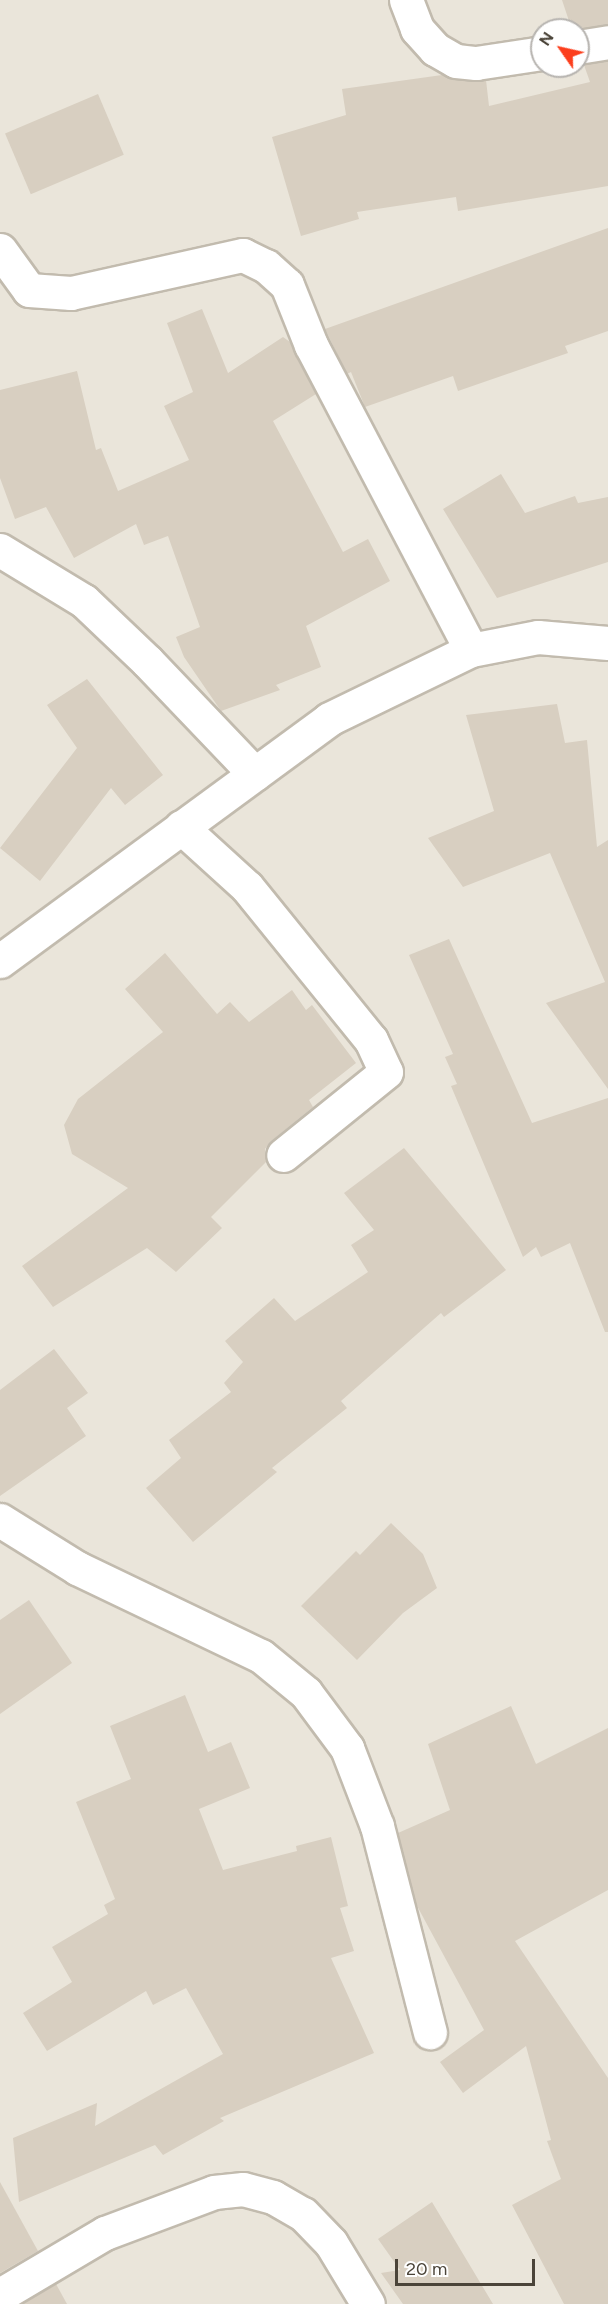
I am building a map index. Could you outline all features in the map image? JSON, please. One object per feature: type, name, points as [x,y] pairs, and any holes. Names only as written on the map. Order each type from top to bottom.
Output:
[{"type":"street","points":[[406,0],[417,29],[435,49],[456,61],[476,63],[530,55]]},
{"type":"street","points":[[590,45],[608,42]]},
{"type":"street","points":[[0,250],[29,290],[70,293],[243,255],[266,266],[287,285],[311,345],[471,650]]},
{"type":"street","points":[[0,550],[84,601],[147,661],[255,774]]},
{"type":"street","points":[[0,961],[329,719],[471,650],[538,637],[608,643]]},
{"type":"street","points":[[181,827],[247,887],[371,1040],[386,1072],[284,1155]]},
{"type":"street","points":[[0,1520],[77,1568],[261,1656],[306,1693],[347,1748],[377,1826],[430,2032]]},
{"type":"street","points":[[0,2295],[105,2234],[213,2192],[243,2189],[273,2197],[303,2214],[331,2243],[368,2304]]},
{"type":"shaded area","points":[[0,0],[608,0],[608,2304],[0,2304]]},
{"type":"building","points":[[562,0],[608,0],[608,24],[590,27],[590,18],[568,18]]},
{"type":"building","points":[[608,61],[608,186],[458,211],[456,197],[357,212],[359,219],[301,236],[272,137],[346,115],[342,89],[442,75],[454,80],[486,80],[489,106],[590,82],[590,64]]},
{"type":"building","points":[[98,94],[124,155],[31,194],[5,133]]},
{"type":"building","points":[[608,228],[608,331],[565,346],[568,353],[458,391],[453,376],[365,407],[351,372],[347,374],[325,329]]},
{"type":"building","points":[[202,309],[228,373],[283,337],[290,342],[316,394],[273,421],[343,552],[368,539],[390,581],[306,626],[321,667],[276,685],[280,690],[221,711],[184,657],[176,637],[200,627],[168,536],[144,545],[136,524],[74,558],[46,507],[15,519],[0,478],[0,390],[77,371],[96,450],[101,448],[118,491],[189,460],[164,406],[193,392],[167,323]]},
{"type":"building","points":[[501,474],[525,513],[575,496],[578,503],[608,497],[608,562],[497,598],[443,509]]},
{"type":"building","points":[[87,679],[163,775],[125,805],[111,788],[40,881],[0,848],[77,748],[47,705]]},
{"type":"building","points":[[557,704],[565,743],[587,740],[597,847],[608,840],[608,1089],[546,1003],[605,982],[550,853],[463,887],[428,838],[494,811],[466,715]]},
{"type":"building","points":[[449,939],[532,1123],[608,1098],[608,1332],[605,1332],[570,1243],[541,1257],[536,1247],[523,1257],[451,1086],[457,1084],[445,1057],[453,1054],[409,955]]},
{"type":"building","points":[[165,953],[217,1014],[230,1002],[249,1022],[292,990],[306,1010],[312,1005],[356,1063],[309,1100],[313,1107],[271,1141],[265,1149],[266,1162],[211,1217],[222,1228],[176,1272],[147,1248],[53,1307],[22,1266],[128,1188],[72,1154],[64,1125],[78,1099],[163,1032],[125,989]]},
{"type":"building","points":[[404,1148],[506,1270],[444,1317],[441,1313],[341,1401],[347,1408],[272,1468],[277,1472],[193,1542],[146,1488],[181,1458],[169,1440],[231,1392],[224,1383],[243,1362],[225,1341],[274,1298],[295,1321],[368,1272],[351,1245],[374,1230],[344,1193]]},
{"type":"building","points":[[54,1349],[88,1393],[67,1408],[86,1436],[0,1496],[0,1390]]},
{"type":"building","points":[[391,1523],[423,1554],[437,1588],[403,1613],[357,1660],[301,1606],[356,1551],[360,1555]]},
{"type":"building","points":[[29,1600],[72,1663],[0,1714],[0,1620]]},
{"type":"building","points":[[185,1695],[208,1752],[231,1742],[250,1788],[199,1809],[223,1870],[297,1851],[296,1846],[331,1837],[348,1906],[340,1908],[354,1951],[331,1958],[374,2053],[220,2118],[224,2121],[163,2155],[155,2145],[19,2202],[13,2138],[97,2103],[95,2126],[223,2054],[186,1988],[153,2005],[146,1991],[47,2051],[23,2013],[72,1982],[52,1947],[108,1914],[104,1905],[115,1899],[76,1802],[131,1779],[110,1726]]},
{"type":"building","points":[[511,1706],[536,1764],[608,1728],[608,1890],[515,1941],[608,2078],[608,2304],[564,2304],[512,2205],[561,2179],[547,2141],[551,2140],[526,2046],[463,2093],[440,2062],[484,2030],[416,1904],[398,1833],[450,1810],[428,1744]]},
{"type":"building","points":[[0,2182],[38,2251],[0,2273]]},
{"type":"building","points":[[432,2202],[493,2304],[403,2304],[381,2273],[400,2270],[378,2239]]},
{"type":"building","points":[[56,2284],[67,2304],[22,2304]]}]
